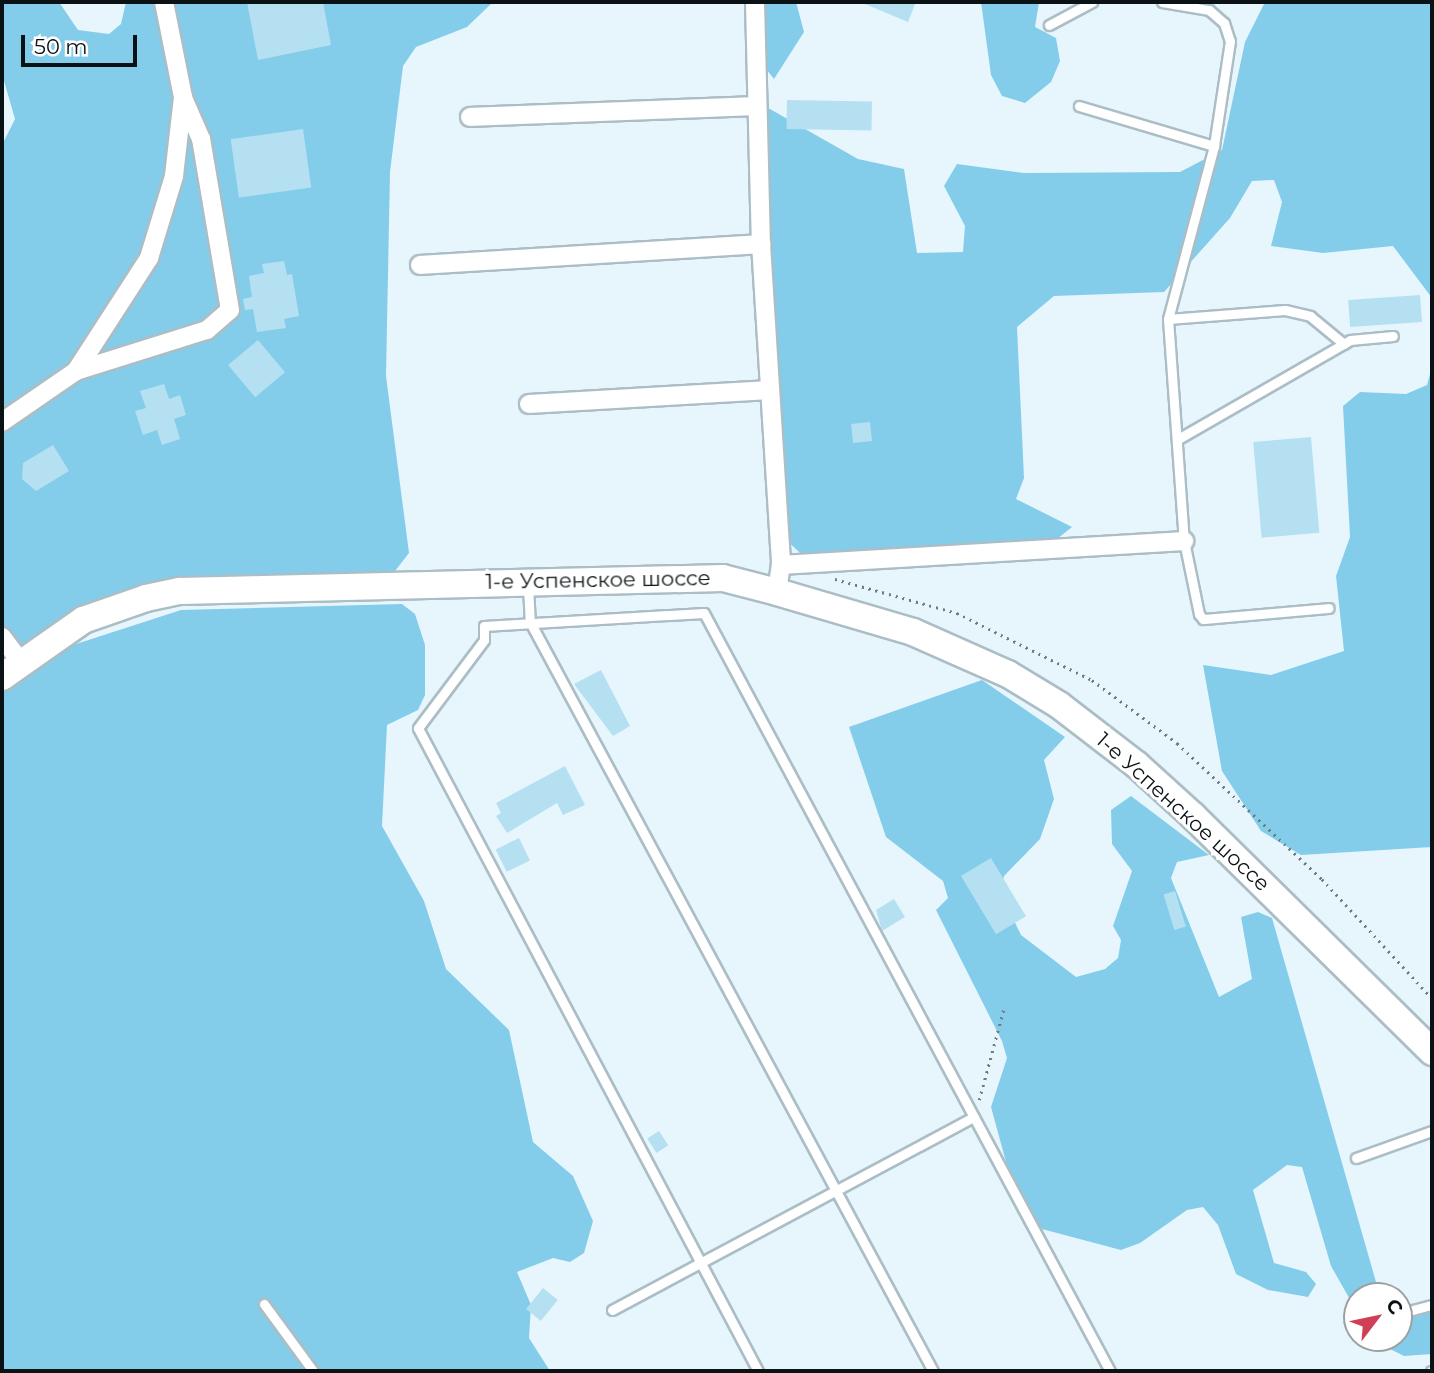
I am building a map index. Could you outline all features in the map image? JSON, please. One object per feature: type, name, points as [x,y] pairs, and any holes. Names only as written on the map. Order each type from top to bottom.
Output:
[{"type":"main road","name":"1-е Успенское шоссе","points":[[12,669],[83,620],[146,597],[180,592],[723,578],[777,592],[913,632],[1008,674],[1059,705],[1137,765],[1193,816],[1432,1052]]},
{"type":"street","points":[[2,422],[76,371],[207,330],[230,310],[201,139],[183,97],[164,2]]},
{"type":"street","points":[[755,2],[755,106],[761,244],[781,565],[777,592]]},
{"type":"street","points":[[76,371],[149,258],[174,176],[183,97]]},
{"type":"street","points":[[470,117],[755,106]]},
{"type":"street","points":[[420,265],[761,244]]},
{"type":"street","points":[[529,404],[770,390]]},
{"type":"street","points":[[781,565],[1184,541]]},
{"type":"street","points":[[2,637],[12,669]]},
{"type":"lane","points":[[1049,25],[1092,2]]},
{"type":"lane","points":[[1162,2],[1209,10],[1224,23],[1230,41],[1214,146],[1168,319],[1184,541],[1203,619],[1329,608]]},
{"type":"lane","points":[[1079,106],[1214,146]]},
{"type":"lane","points":[[1168,319],[1285,310],[1310,316],[1345,344]]},
{"type":"lane","points":[[1178,439],[1345,344],[1393,336]]},
{"type":"lane","points":[[527,581],[530,622],[933,1371]]},
{"type":"lane","points":[[758,1371],[418,728],[484,640],[484,626],[704,612],[1110,1371]]},
{"type":"lane","points":[[612,1310],[974,1117]]},
{"type":"lane","points":[[1356,1158],[1432,1131]]},
{"type":"lane","points":[[264,1304],[313,1371]]},
{"type":"lane","points":[[1413,1310],[1432,1305]]},
{"type":"path","points":[[974,1117],[1004,1008]]},
{"type":"shaded area","points":[[59,2],[78,30],[109,34],[121,24],[126,2],[493,2],[467,27],[416,47],[403,66],[390,172],[386,376],[409,553],[395,571],[142,585],[72,610],[2,659],[2,145],[15,119],[2,74],[2,3]]},
{"type":"shaded area","points":[[751,2],[796,2],[804,32],[774,79],[759,60]]},
{"type":"shaded area","points":[[981,2],[1039,2],[1035,27],[1056,38],[1060,61],[1051,82],[1025,103],[1002,96],[991,75]]},
{"type":"shaded area","points":[[1265,2],[1432,2],[1432,298],[1393,246],[1323,253],[1271,246],[1282,202],[1274,180],[1252,181],[1230,218],[1164,292],[1054,296],[1017,327],[1024,478],[1016,499],[1072,527],[1052,543],[810,562],[785,539],[761,104],[858,159],[904,169],[917,253],[963,252],[965,226],[944,186],[957,164],[1024,173],[1180,172],[1222,150],[1245,42]]},
{"type":"shaded area","points":[[1432,367],[1432,847],[1301,855],[1261,831],[1222,771],[1203,665],[1271,675],[1344,651],[1336,576],[1350,537],[1343,406],[1360,392],[1406,394],[1427,385]]},
{"type":"shaded area","points":[[402,604],[415,614],[425,645],[425,695],[418,710],[387,725],[382,826],[424,901],[446,969],[509,1030],[533,1142],[573,1176],[593,1221],[584,1253],[570,1262],[553,1258],[517,1272],[531,1305],[529,1338],[550,1371],[2,1371],[2,691],[73,645],[181,610]]},
{"type":"shaded area","points":[[982,680],[1065,737],[1044,760],[1054,799],[1040,839],[1004,876],[1000,892],[1021,935],[1076,977],[1105,969],[1118,958],[1121,940],[1113,926],[1132,871],[1112,844],[1111,810],[1131,796],[1209,855],[1177,862],[1171,878],[1219,997],[1252,979],[1241,917],[1258,912],[1272,918],[1376,1282],[1343,1282],[1343,1287],[1331,1266],[1302,1167],[1287,1165],[1253,1190],[1274,1263],[1306,1272],[1316,1284],[1308,1297],[1268,1290],[1236,1274],[1218,1225],[1203,1207],[1187,1210],[1140,1243],[1121,1250],[1023,1224],[991,1107],[1007,1058],[1002,1041],[936,910],[948,898],[943,881],[886,837],[849,727]]},
{"type":"shaded area","points":[[1432,1312],[1432,1354],[1404,1356],[1396,1352],[1413,1352],[1413,1316]]},
{"type":"building","points":[[247,2],[323,2],[331,45],[258,60]]},
{"type":"building","points":[[860,2],[916,2],[908,22]]},
{"type":"building","points":[[787,100],[872,101],[871,130],[786,129]]},
{"type":"building","points":[[303,129],[311,187],[239,198],[231,139]]},
{"type":"building","points":[[284,261],[287,275],[292,274],[299,316],[284,319],[286,328],[257,332],[253,309],[245,310],[243,299],[252,297],[249,276],[264,273],[262,264]]},
{"type":"building","points":[[1420,295],[1422,322],[1350,327],[1348,300]]},
{"type":"building","points":[[258,340],[285,372],[255,397],[228,365]]},
{"type":"building","points":[[164,384],[169,399],[180,395],[186,415],[174,419],[180,439],[162,445],[157,430],[143,435],[135,411],[146,408],[140,391]]},
{"type":"building","points":[[870,422],[872,441],[853,443],[851,424]]},
{"type":"building","points":[[1311,437],[1319,533],[1262,538],[1253,442]]},
{"type":"building","points":[[53,445],[69,471],[36,491],[22,479],[23,463]]},
{"type":"building","points":[[601,670],[630,726],[613,736],[574,684]]},
{"type":"building","points":[[565,766],[585,805],[563,815],[557,803],[507,833],[496,816],[501,813],[496,803]]},
{"type":"building","points":[[519,838],[530,860],[507,872],[496,849]]},
{"type":"building","points":[[991,858],[1026,916],[996,934],[961,876]]},
{"type":"building","points":[[1175,891],[1186,926],[1174,930],[1164,895]]},
{"type":"building","points":[[894,899],[905,917],[882,931],[876,910]]},
{"type":"building","points":[[659,1131],[668,1145],[657,1153],[647,1139]]},
{"type":"building","points":[[543,1288],[558,1300],[541,1321],[526,1309]]}]
